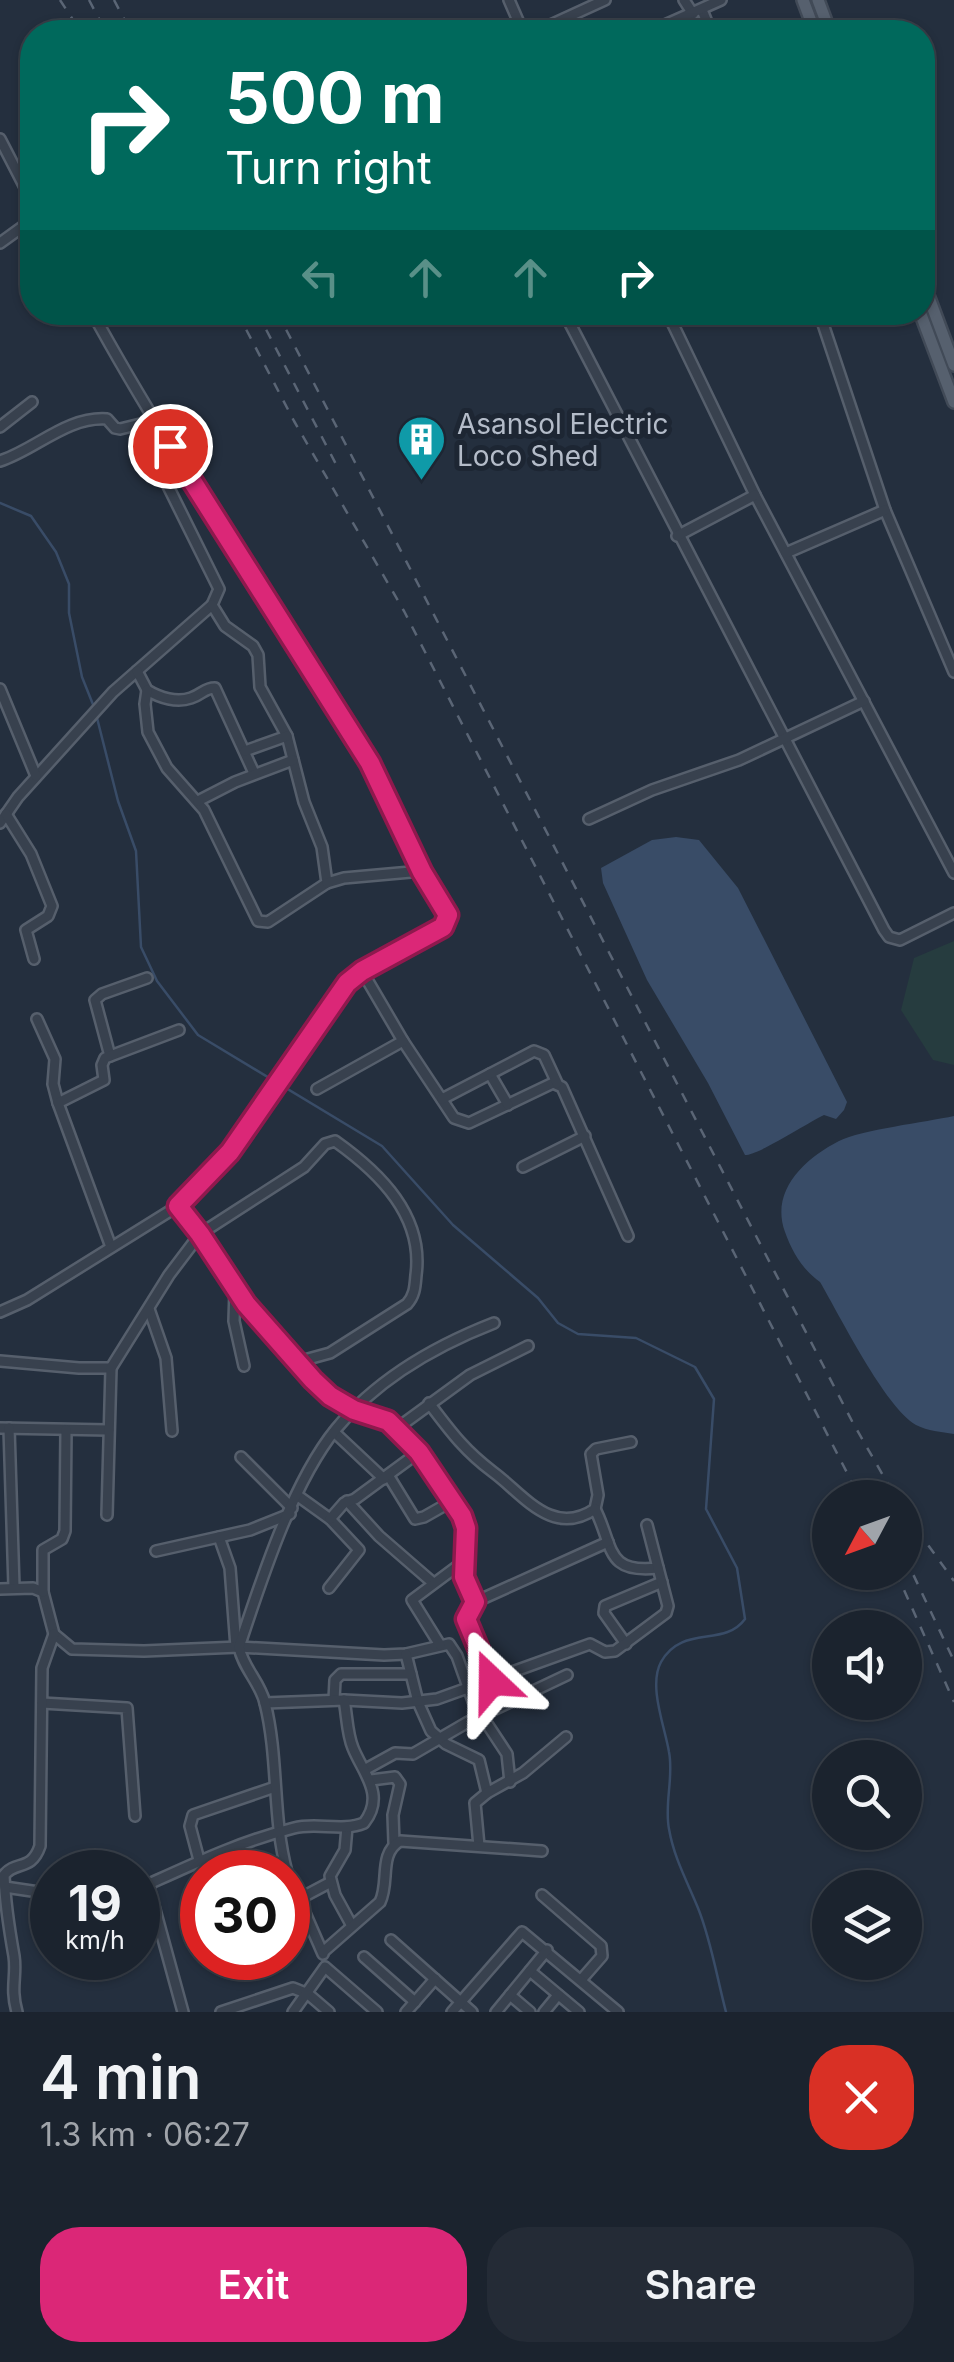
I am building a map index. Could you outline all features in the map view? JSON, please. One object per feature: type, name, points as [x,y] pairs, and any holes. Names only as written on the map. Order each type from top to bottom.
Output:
[{"type":"main road","points":[[935,314],[954,364]]},
{"type":"main road","points":[[925,325],[954,402]]},
{"type":"street","points":[[562,20],[605,0]]},
{"type":"street","points":[[684,0],[703,20]]},
{"type":"street","points":[[679,20],[721,0]]},
{"type":"street","points":[[0,138],[20,177]]},
{"type":"street","points":[[0,1312],[28,1300],[178,1206],[230,1152],[338,993],[362,971],[447,922],[448,915],[422,872],[370,763],[153,420],[99,325]]},
{"type":"street","points":[[571,325],[783,740],[889,937],[905,938],[954,913]]},
{"type":"street","points":[[673,325],[756,495],[954,873]]},
{"type":"street","points":[[823,325],[885,510],[954,672]]},
{"type":"street","points":[[0,427],[32,402]]},
{"type":"street","points":[[0,461],[49,435],[98,418],[106,418],[120,429],[153,420]]},
{"type":"street","points":[[34,958],[26,930],[48,916],[52,906],[31,854],[3,819],[36,776],[113,692],[218,596],[218,581],[163,477],[153,438],[153,420]]},
{"type":"street","points":[[677,536],[756,495]]},
{"type":"street","points":[[786,553],[885,510]]},
{"type":"street","points":[[212,604],[231,632],[258,654],[260,687],[288,736],[292,760],[322,847],[326,883]]},
{"type":"street","points":[[137,671],[147,690],[144,704],[148,732],[168,768],[198,801],[258,922],[268,922],[326,883],[422,872]]},
{"type":"street","points":[[147,690],[180,700],[216,688],[254,774]]},
{"type":"street","points":[[0,689],[36,776]]},
{"type":"street","points":[[589,819],[652,790],[783,740],[864,701]]},
{"type":"street","points":[[245,751],[288,736]]},
{"type":"street","points":[[198,801],[292,760]]},
{"type":"street","points":[[362,971],[402,1041],[461,1123],[469,1123],[557,1083]]},
{"type":"street","points":[[110,1056],[95,1000],[146,978]]},
{"type":"street","points":[[38,1019],[55,1060],[58,1103],[111,1247]]},
{"type":"street","points":[[58,1103],[104,1080],[102,1061],[110,1056],[179,1030]]},
{"type":"street","points":[[316,1089],[402,1041]]},
{"type":"street","points":[[442,1099],[534,1051],[544,1055],[571,1102],[628,1236]]},
{"type":"street","points":[[490,1074],[508,1105]]},
{"type":"street","points":[[523,1167],[584,1136]]},
{"type":"street","points":[[108,1514],[111,1368],[180,1258],[200,1234],[304,1167],[330,1141],[340,1145],[391,1192],[416,1234],[418,1262],[412,1300],[340,1347],[298,1362]]},
{"type":"street","points":[[178,1206],[235,1290],[330,1396],[354,1410],[388,1421],[419,1452],[454,1500],[466,1528],[462,1562],[475,1602]]},
{"type":"street","points":[[235,1290],[234,1321],[244,1366]]},
{"type":"street","points":[[149,1309],[166,1358],[172,1431]]},
{"type":"street","points":[[237,1647],[291,1511],[334,1432],[354,1410],[424,1354],[494,1324]]},
{"type":"street","points":[[396,1429],[470,1376],[528,1346]]},
{"type":"street","points":[[0,1360],[111,1368]]},
{"type":"street","points":[[429,1403],[466,1452],[535,1509],[562,1516],[580,1515],[595,1508]]},
{"type":"street","points":[[14,1587],[4,1428],[109,1430]]},
{"type":"street","points":[[17,2012],[11,1982],[14,1956],[5,1942],[5,1872],[36,1859],[40,1846],[42,1668],[54,1634],[42,1592],[44,1550],[62,1539],[66,1531],[66,1430]]},
{"type":"street","points":[[334,1432],[386,1477],[414,1519],[424,1518],[454,1500]]},
{"type":"street","points":[[632,1442],[596,1449],[590,1454],[598,1495],[595,1508],[615,1558],[628,1570],[658,1568]]},
{"type":"street","points":[[330,1518],[346,1501],[355,1500],[419,1452]]},
{"type":"street","points":[[241,1456],[291,1511]]},
{"type":"street","points":[[298,1496],[330,1518],[359,1550],[330,1588]]},
{"type":"street","points":[[346,1501],[432,1582]]},
{"type":"street","points":[[156,1551],[218,1538],[291,1511]]},
{"type":"street","points":[[265,1703],[418,1702],[468,1690],[590,1644],[610,1653],[666,1613],[668,1606],[646,1524]]},
{"type":"street","points":[[218,1538],[230,1568],[237,1647],[265,1703],[283,1850]]},
{"type":"street","points":[[492,1681],[466,1619],[475,1602],[608,1542]]},
{"type":"street","points":[[440,1645],[412,1600],[462,1562]]},
{"type":"street","points":[[626,1644],[604,1614],[605,1606],[662,1582]]},
{"type":"street","points":[[0,1589],[42,1592]]},
{"type":"street","points":[[54,1634],[72,1648],[144,1651],[237,1647],[406,1654],[444,1643],[453,1648],[480,1716],[506,1754],[510,1782]]},
{"type":"street","points":[[406,1654],[424,1718],[440,1740],[479,1760],[487,1792]]},
{"type":"street","points":[[228,1850],[312,1824],[358,1826],[369,1817],[371,1780],[352,1747],[335,1680],[341,1674],[411,1674]]},
{"type":"street","points":[[366,1769],[389,1755],[413,1754],[480,1716],[567,1676]]},
{"type":"street","points":[[42,1703],[128,1708],[135,1816]]},
{"type":"street","points":[[479,1846],[475,1803],[487,1792],[510,1782],[566,1737]]},
{"type":"street","points":[[323,1952],[384,1897],[400,1784],[395,1777],[371,1780]]},
{"type":"street","points":[[196,1850],[190,1826],[193,1816],[275,1787]]},
{"type":"street","points":[[348,1827],[346,1850],[333,1867],[331,1882],[352,1926]]},
{"type":"street","points":[[394,1844],[409,1840],[542,1851]]},
{"type":"street","points":[[310,1893],[331,1882]]},
{"type":"street","points":[[5,1887],[30,1891]]},
{"type":"street","points":[[542,1895],[601,1946],[602,1956],[581,1980]]},
{"type":"street","points":[[292,2012],[325,1966],[310,1925]]},
{"type":"street","points":[[452,2012],[516,1935],[527,1934],[618,2012]]},
{"type":"street","points":[[391,1940],[472,2012]]},
{"type":"street","points":[[160,1942],[183,2012]]},
{"type":"street","points":[[496,2012],[548,1950]]},
{"type":"street","points":[[364,1957],[415,2002]]},
{"type":"street","points":[[325,1966],[378,2012]]},
{"type":"street","points":[[530,1972],[578,2012]]},
{"type":"street","points":[[406,2012],[435,1980]]},
{"type":"street","points":[[221,2012],[293,1988],[308,1994],[329,2012]]},
{"type":"street","points":[[544,2012],[558,1995]]},
{"type":"street","points":[[510,1996],[530,2012]]},
{"type":"green space","points":[[954,941],[954,1065],[933,1060],[901,1010],[914,958]]},
{"type":"water","points":[[652,840],[699,840],[738,888],[847,1102],[836,1119],[824,1115],[752,1154],[745,1155],[647,980],[603,883],[601,868]]},
{"type":"water","points":[[954,1116],[954,1434],[916,1425],[891,1400],[820,1282],[795,1253],[785,1232],[782,1203],[793,1178],[803,1167],[839,1141]]},
{"type":"waterway","points":[[0,503],[31,516],[56,552],[69,584],[69,613],[82,677],[94,707]]},
{"type":"waterway","points":[[96,714],[118,801],[136,851],[141,947],[157,981],[198,1035],[382,1146],[453,1225],[538,1298],[558,1323],[578,1334],[636,1338],[695,1367],[714,1399],[706,1509],[737,1568],[745,1619],[726,1633],[691,1639],[670,1650],[661,1662],[656,1683],[670,1761],[671,1840],[703,1920],[726,2012]]},
{"type":"railway","points":[[60,0],[73,20]]},
{"type":"railway","points":[[89,0],[100,20]]},
{"type":"railway","points":[[114,0],[125,20]]},
{"type":"railway","points":[[244,325],[294,421],[404,611],[851,1480]]},
{"type":"railway","points":[[264,325],[339,470]]},
{"type":"railway","points":[[284,325],[886,1480]]},
{"type":"railway","points":[[922,1537],[954,1581]]},
{"type":"railway","points":[[904,1590],[954,1702]]},
{"type":"railway","points":[[921,1590],[954,1661]]},
{"type":"place","name":"Asansol Electric Loco Shed","points":[[422,482]]},
{"type":"route","points":[[170,446],[370,763],[422,872],[448,915],[443,927],[347,983],[230,1152],[178,1206],[246,1304],[313,1380],[354,1410],[388,1421],[419,1452],[454,1500],[466,1528],[462,1562],[476,1606],[466,1619],[492,1681]]}]
